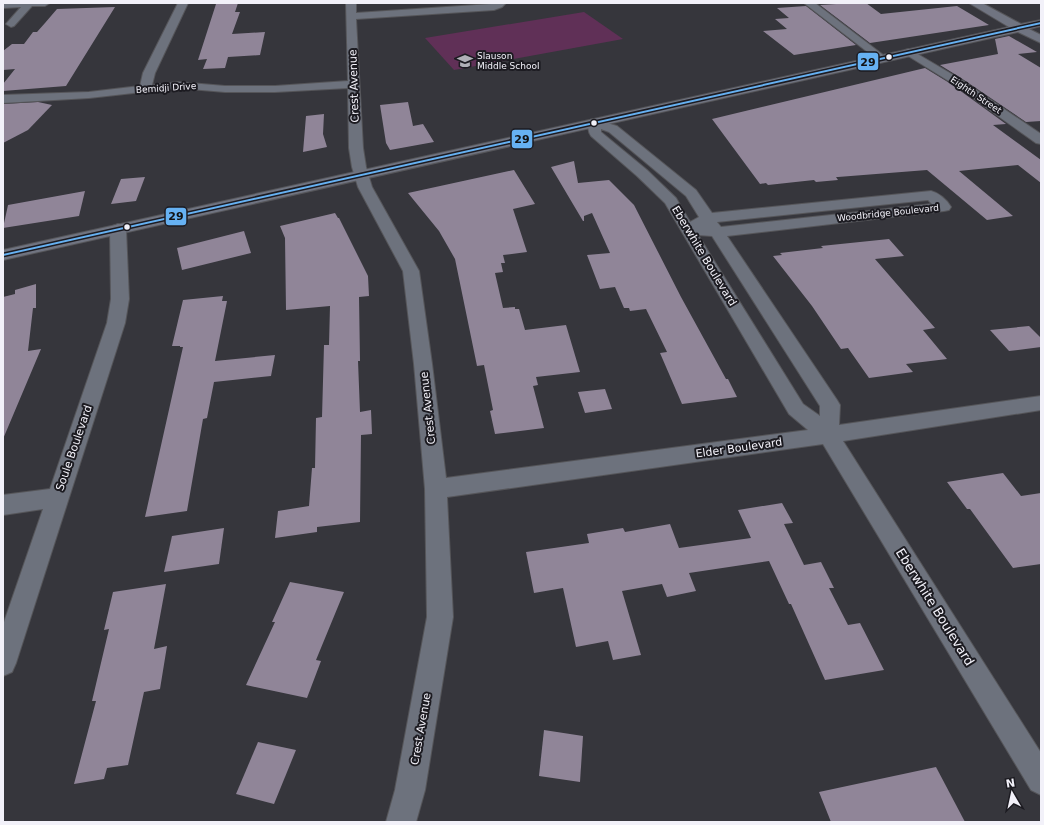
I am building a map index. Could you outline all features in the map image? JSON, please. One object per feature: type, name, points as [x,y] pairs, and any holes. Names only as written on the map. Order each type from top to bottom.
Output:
[{"type":"main road","points":[[974,3],[1041,40]]},
{"type":"main road","points":[[3,255],[1041,23]]},
{"type":"street","points":[[11,24],[30,3]]},
{"type":"street","points":[[3,5],[45,3]]},
{"type":"street","points":[[144,89],[149,73],[183,3]]},
{"type":"street","points":[[351,9],[494,7],[501,3]]},
{"type":"street","points":[[809,3],[882,58]]},
{"type":"street","name":"Crest Avenue","points":[[351,9],[356,148],[359,167],[367,190],[411,271],[423,364],[436,489],[440,617],[410,790],[401,822]]},
{"type":"street","name":"Eighth Street","points":[[909,52],[956,81],[1041,140]]},
{"type":"street","name":"Bemidji Drive","points":[[3,99],[90,95],[178,85],[275,89],[354,84]]},
{"type":"street","name":"Eberwhite Boulevard","points":[[828,435],[830,405],[691,193],[642,151],[613,129],[594,123],[595,133],[642,173],[671,201],[687,230],[796,409],[828,435],[1041,780]]},
{"type":"street","name":"Woodbridge Boulevard","points":[[931,194],[944,207],[717,232],[687,230],[708,218],[931,194]]},
{"type":"street","name":"Soule Boulevard","points":[[3,663],[116,323],[120,299],[118,229]]},
{"type":"street","name":"Elder Boulevard","points":[[436,489],[828,435],[1041,403]]},
{"type":"street","points":[[3,505],[57,498]]},
{"type":"shaded area","points":[[584,12],[623,39],[454,70],[425,38]]},
{"type":"building","points":[[238,3],[235,12],[240,12],[232,34],[265,32],[260,55],[228,57],[225,68],[203,69],[207,59],[198,60],[216,4]]},
{"type":"building","points":[[866,3],[881,14],[957,6],[989,25],[870,43],[820,5]]},
{"type":"building","points":[[806,6],[856,45],[794,55],[763,31],[787,29],[775,19],[789,18],[777,8]]},
{"type":"building","points":[[115,7],[66,86],[3,91],[3,84],[15,69],[3,70],[3,51],[12,44],[24,44],[33,32],[37,32],[57,9]]},
{"type":"building","points":[[1009,36],[1037,52],[1018,54],[1041,68],[1041,121],[1026,122],[940,65],[998,54],[995,39]]},
{"type":"building","points":[[925,68],[951,84],[1006,124],[993,125],[1041,160],[1041,183],[1018,165],[959,171],[1013,216],[987,220],[927,170],[836,177],[838,180],[816,182],[814,180],[768,185],[766,183],[760,184],[712,119]]},
{"type":"building","points":[[38,102],[52,105],[28,130],[3,143],[3,104]]},
{"type":"building","points":[[408,102],[413,126],[423,124],[434,142],[390,150],[386,143],[380,105]]},
{"type":"building","points":[[324,114],[323,134],[327,147],[303,152],[306,116]]},
{"type":"building","points":[[574,161],[578,183],[609,180],[634,205],[681,297],[737,397],[682,404],[660,353],[667,352],[646,309],[630,311],[629,308],[624,308],[615,287],[600,289],[587,255],[610,253],[592,213],[584,216],[583,221],[551,167]]},
{"type":"building","points":[[514,170],[535,204],[513,209],[527,252],[503,255],[505,263],[501,263],[503,272],[495,273],[503,308],[515,307],[515,309],[519,309],[525,330],[566,325],[580,372],[536,377],[538,385],[533,386],[544,428],[495,434],[490,411],[493,410],[484,365],[477,366],[455,259],[439,231],[408,193]]},
{"type":"building","points":[[145,177],[136,201],[111,204],[121,179]]},
{"type":"building","points":[[85,191],[79,216],[3,228],[8,205]]},
{"type":"building","points":[[335,213],[339,218],[368,276],[369,296],[359,297],[360,361],[358,361],[360,412],[371,410],[372,434],[361,435],[360,522],[317,527],[317,532],[275,538],[278,511],[309,506],[312,468],[315,468],[316,418],[322,417],[324,345],[329,345],[330,306],[286,310],[285,238],[280,226]]},
{"type":"building","points":[[244,231],[251,253],[182,270],[177,248]]},
{"type":"building","points":[[889,239],[904,256],[875,259],[935,328],[923,330],[947,359],[906,364],[913,372],[869,378],[848,348],[841,349],[812,306],[773,256],[782,255],[780,253],[823,248],[821,246]]},
{"type":"building","points":[[36,284],[36,308],[33,308],[28,351],[41,349],[3,439],[3,297],[15,294],[15,290]]},
{"type":"building","points":[[223,296],[222,301],[227,301],[215,361],[275,355],[271,376],[214,382],[207,418],[203,419],[187,511],[145,517],[183,347],[172,346],[183,300]]},
{"type":"building","points":[[1029,326],[1041,338],[1041,347],[1009,351],[990,330]]},
{"type":"building","points":[[605,389],[612,409],[585,413],[578,392]]},
{"type":"building","points":[[1003,473],[1021,496],[1041,493],[1041,564],[1013,568],[970,509],[967,509],[947,482]]},
{"type":"building","points":[[782,503],[793,523],[784,524],[804,565],[821,562],[834,588],[829,588],[848,625],[860,623],[884,670],[825,680],[791,604],[789,604],[769,561],[689,573],[696,591],[667,597],[662,584],[622,591],[641,655],[613,660],[608,641],[576,647],[563,588],[534,593],[526,552],[589,543],[587,534],[623,528],[625,532],[670,524],[679,548],[751,538],[738,510]]},
{"type":"building","points":[[224,528],[219,564],[164,572],[172,536]]},
{"type":"building","points":[[290,582],[344,592],[316,660],[321,661],[307,698],[246,685],[275,622],[272,622]]},
{"type":"building","points":[[166,584],[154,649],[167,646],[160,689],[144,692],[128,765],[107,768],[104,779],[74,784],[96,701],[92,701],[109,629],[104,630],[113,592]]},
{"type":"building","points":[[544,730],[583,736],[580,782],[539,776]]},
{"type":"building","points":[[258,742],[296,750],[274,804],[236,794]]},
{"type":"building","points":[[936,767],[965,822],[831,822],[819,792]]},
{"type":"transit line","name":"29","points":[[3,255],[1041,23]]},
{"type":"place","name":"Slauson Middle School","points":[[465,61]]}]
